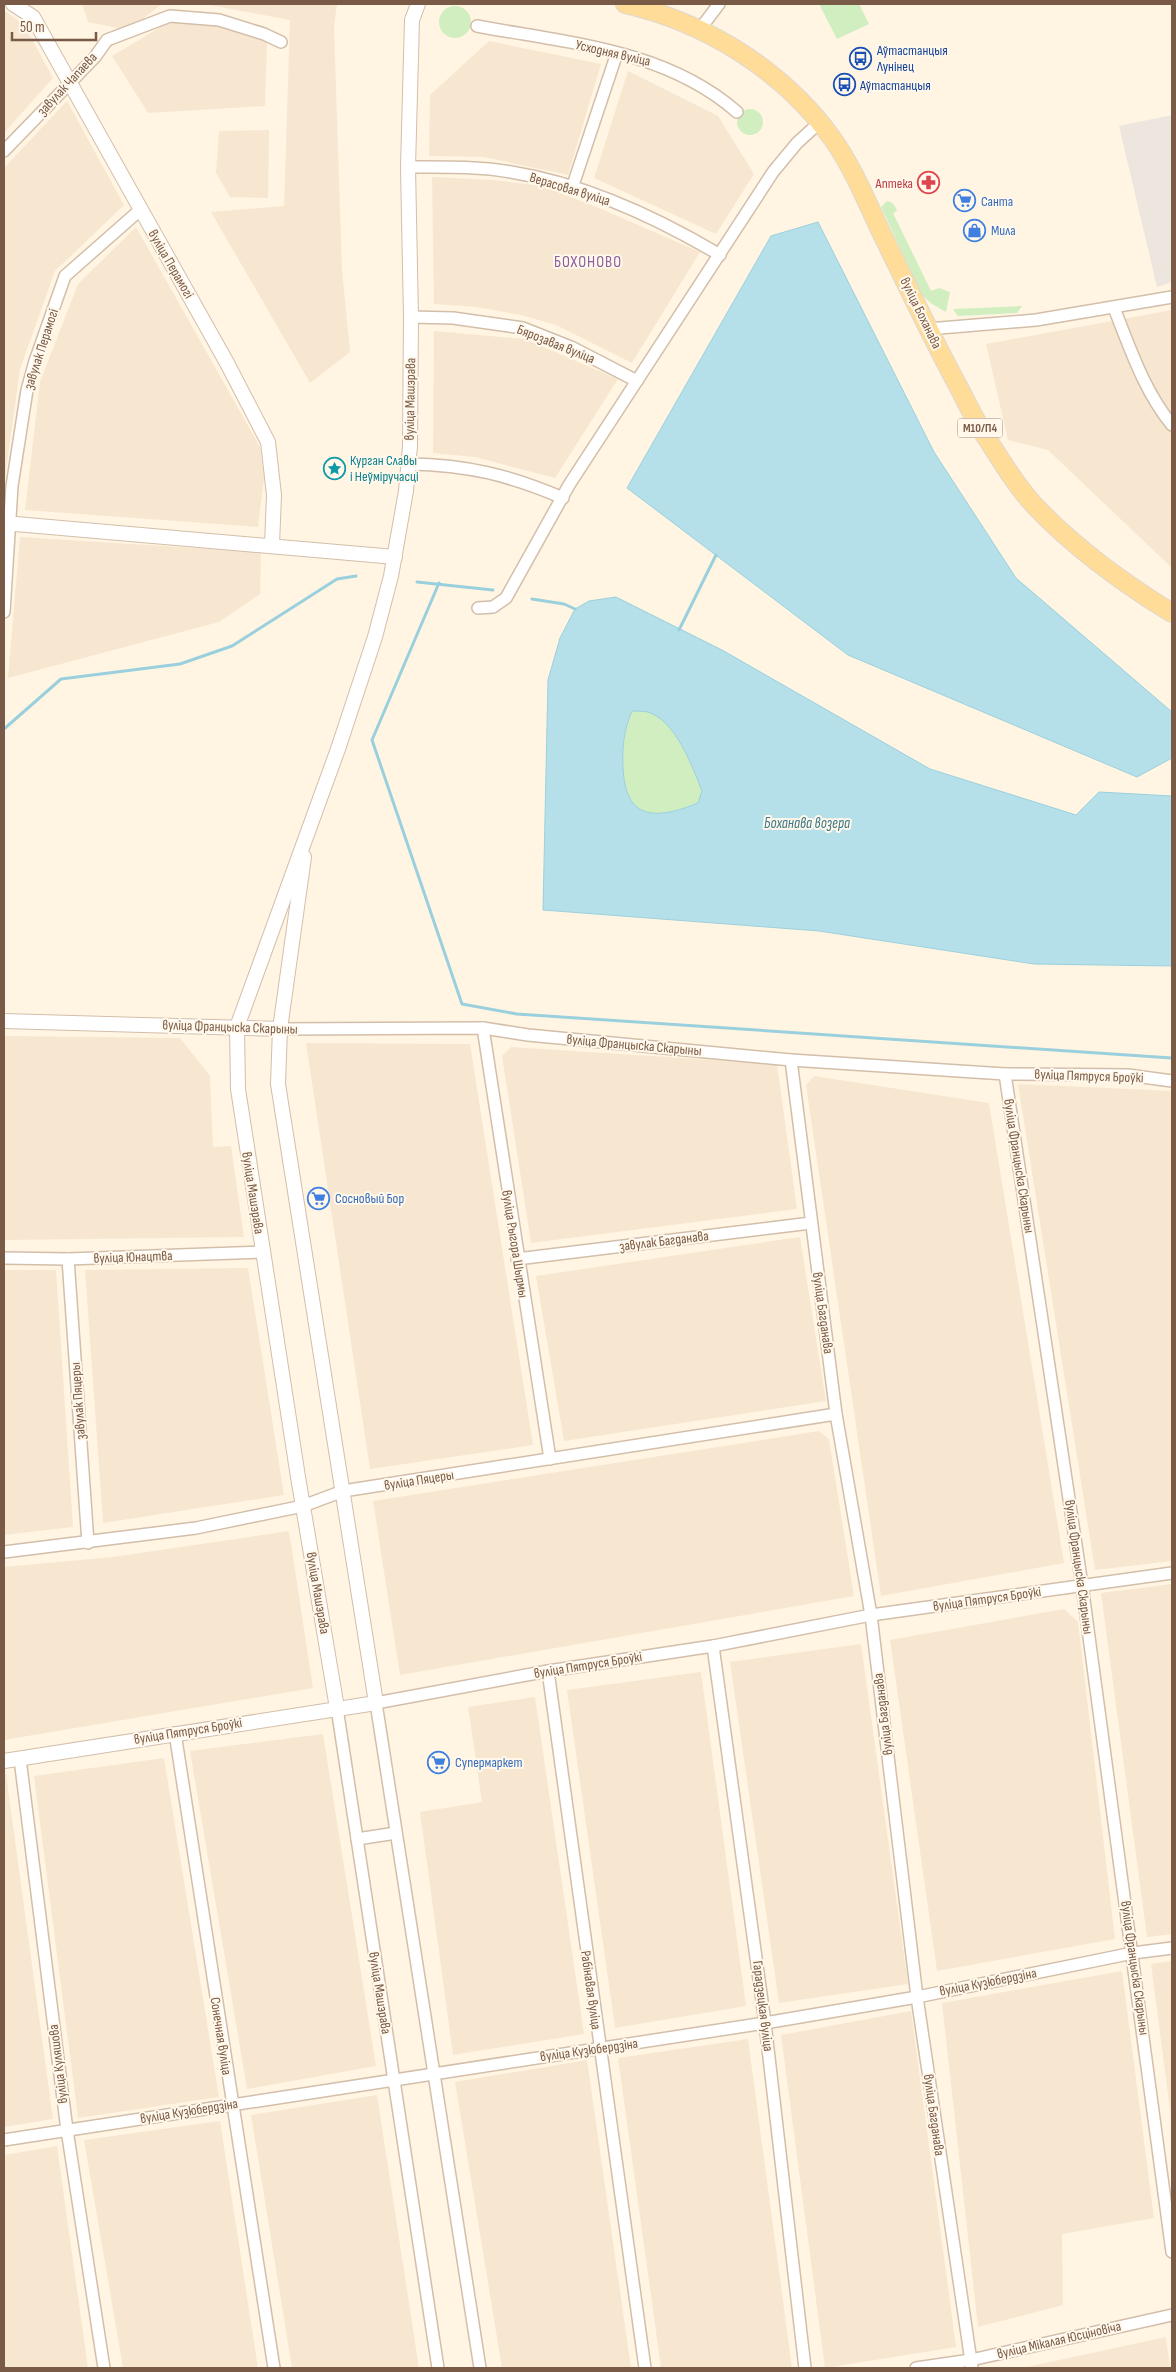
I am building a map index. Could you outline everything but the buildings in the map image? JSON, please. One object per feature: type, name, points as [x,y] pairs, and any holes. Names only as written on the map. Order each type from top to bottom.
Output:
[{"type":"main road","name":"М10/П4","points":[[625,4],[665,15],[700,29]]},
{"type":"main road","name":"вуліца Боханава","points":[[700,29],[743,55],[768,73],[820,122],[833,139],[860,186],[928,329],[986,439],[1034,505],[1124,584],[1172,614]]},
{"type":"street","name":"вуліца Перамогі","points":[[13,4],[33,17],[227,363],[268,442],[274,495],[272,545]]},
{"type":"street","points":[[700,29],[719,4]]},
{"type":"street","name":"вуліца Машэрава","points":[[413,8],[408,167],[411,317],[409,464],[395,557],[375,637],[338,749],[237,1026],[238,1089],[262,1252],[337,1708],[438,2368]]},
{"type":"street","name":"завулак Чапаева","points":[[4,151],[69,84],[107,40],[170,16],[219,20],[264,34],[281,42]]},
{"type":"street","name":"Усходняя вуліца","points":[[477,26],[617,53],[656,63],[681,74],[720,98],[737,112]]},
{"type":"street","points":[[572,188],[617,53]]},
{"type":"street","points":[[478,608],[493,607],[506,598],[569,485],[773,172],[797,143],[820,122]]},
{"type":"street","name":"Верасовая вуліца","points":[[408,167],[464,167],[511,172],[572,188],[619,204],[664,224],[720,255]]},
{"type":"street","name":"завулак Перамогі","points":[[7,523],[27,390],[65,276],[140,210]]},
{"type":"street","points":[[928,329],[1036,320],[1172,297]]},
{"type":"street","points":[[1114,308],[1144,381],[1161,411],[1172,425]]},
{"type":"street","name":"Бярозавая вуліца","points":[[411,317],[453,318],[523,328],[571,347],[638,381]]},
{"type":"street","points":[[409,464],[448,465],[489,472],[527,483],[563,498]]},
{"type":"street","points":[[4,612],[7,523],[395,557]]},
{"type":"street","name":"вуліца Машэрава","points":[[308,827],[280,1029],[278,1084],[480,2368]]},
{"type":"street","name":"вуліца Францыска Скарыны","points":[[4,1021],[237,1026],[280,1029],[483,1028],[538,1036],[791,1060],[1005,1074],[1082,1585],[1172,2252]]},
{"type":"street","name":"вуліца Рыгора Шырмы","points":[[483,1028],[517,1259],[550,1459]]},
{"type":"street","name":"вуліца Багданава","points":[[791,1060],[836,1414],[871,1615],[916,1996],[971,2364]]},
{"type":"street","name":"вуліца Пятруся Броўкі","points":[[1005,1074],[1128,1075],[1172,1081]]},
{"type":"street","name":"завулак Багданава","points":[[517,1259],[811,1223]]},
{"type":"street","name":"вуліца Юнацтва","points":[[4,1258],[68,1259],[262,1252]]},
{"type":"street","name":"завулак Пяцеры","points":[[68,1259],[88,1543]]},
{"type":"street","name":"вуліца Пяцеры","points":[[4,1552],[196,1528],[303,1506],[343,1491],[836,1414]]},
{"type":"street","name":"вуліца Пятруся Броўкі","points":[[4,1761],[376,1702],[548,1671],[713,1646],[871,1615],[1172,1573]]},
{"type":"street","name":"Гарадзецкая вуліца","points":[[713,1646],[765,2023],[805,2368]]},
{"type":"street","name":"Рабінавая вуліца","points":[[548,1671],[645,2368]]},
{"type":"street","name":"Сонечная вуліца","points":[[175,1733],[231,2104],[274,2368]]},
{"type":"street","name":"вуліца Куляшова","points":[[20,1759],[66,2130],[104,2368]]},
{"type":"street","points":[[357,1839],[396,1833]]},
{"type":"street","name":"вуліца Кузюбердзіна","points":[[4,2140],[765,2023],[916,1996],[1133,1953],[1172,1948]]},
{"type":"street","name":"вуліца Мікалая Юсціновіча","points":[[916,2368],[971,2364],[1172,2315]]},
{"type":"shaded area","points":[[82,4],[162,4],[128,30],[88,22]]},
{"type":"shaded area","points":[[204,4],[337,4],[334,27],[342,270],[350,352],[310,383],[211,212],[284,206],[290,20]]},
{"type":"shaded area","points":[[4,10],[24,25],[53,78],[4,133]]},
{"type":"shaded area","points":[[176,18],[226,24],[267,43],[265,106],[148,113],[112,56]]},
{"type":"shaded area","points":[[489,41],[601,64],[568,175],[484,157],[429,156],[430,95]]},
{"type":"shaded area","points":[[628,71],[718,116],[754,174],[716,234],[594,178]]},
{"type":"shaded area","points":[[67,101],[124,205],[55,271],[20,369],[4,485],[4,168]]},
{"type":"shaded area","points":[[1172,115],[1172,282],[1157,287],[1119,126]]},
{"type":"shaded area","points":[[269,130],[268,198],[230,197],[216,173],[219,131]]},
{"type":"shaded area","points":[[432,177],[493,180],[542,186],[599,208],[700,252],[632,363],[556,325],[521,315],[476,307],[434,304]]},
{"type":"shaded area","points":[[136,227],[260,447],[264,479],[258,527],[25,510],[40,382],[78,284]]},
{"type":"shaded area","points":[[1172,310],[1172,568],[1048,450],[1008,440],[986,344]]},
{"type":"shaded area","points":[[434,331],[525,339],[618,379],[555,478],[475,457],[433,453]]},
{"type":"shaded area","points":[[20,537],[261,552],[260,594],[219,622],[8,678]]},
{"type":"shaded area","points":[[4,1036],[180,1038],[210,1076],[213,1147],[231,1146],[244,1237],[4,1240]]},
{"type":"shaded area","points":[[306,1043],[470,1044],[533,1445],[370,1469]]},
{"type":"shaded area","points":[[511,1047],[777,1064],[797,1209],[531,1243],[502,1056]]},
{"type":"shaded area","points":[[814,1076],[989,1103],[1064,1563],[881,1596],[806,1085]]},
{"type":"shaded area","points":[[1018,1084],[1172,1091],[1172,1561],[1095,1570]]},
{"type":"shaded area","points":[[800,1237],[826,1401],[564,1441],[536,1276]]},
{"type":"shaded area","points":[[248,1268],[284,1495],[103,1523],[85,1270]]},
{"type":"shaded area","points":[[4,1270],[56,1270],[73,1527],[4,1535]]},
{"type":"shaded area","points":[[819,1431],[829,1439],[854,1596],[400,1675],[373,1501]]},
{"type":"shaded area","points":[[289,1531],[313,1688],[4,1740],[4,1567],[113,1557]]},
{"type":"shaded area","points":[[1172,1584],[1172,1934],[1147,1937],[1101,1593]]},
{"type":"shaded area","points":[[1064,1609],[1078,1622],[1115,1939],[937,1971],[890,1640]]},
{"type":"shaded area","points":[[861,1644],[908,1984],[779,2003],[730,1662]]},
{"type":"shaded area","points":[[701,1672],[746,2006],[615,2028],[567,1690]]},
{"type":"shaded area","points":[[535,1697],[584,2034],[453,2055],[420,1812],[482,1802],[468,1707]]},
{"type":"shaded area","points":[[323,1734],[376,2066],[247,2089],[190,1751]]},
{"type":"shaded area","points":[[164,1758],[219,2097],[78,2118],[34,1776]]},
{"type":"shaded area","points":[[4,1774],[6,1774],[53,2119],[4,2127]]},
{"type":"shaded area","points":[[1172,1961],[1172,2125],[1151,1964]]},
{"type":"shaded area","points":[[1122,1971],[1154,2218],[1062,2234],[1063,2305],[978,2327],[942,2003]]},
{"type":"shaded area","points":[[911,2011],[956,2347],[825,2368],[781,2035]]},
{"type":"shaded area","points":[[748,2039],[792,2368],[661,2368],[618,2058]]},
{"type":"shaded area","points":[[587,2060],[631,2368],[502,2368],[455,2082]]},
{"type":"shaded area","points":[[377,2095],[419,2368],[292,2368],[251,2115]]},
{"type":"shaded area","points":[[220,2121],[258,2368],[123,2368],[84,2140]]},
{"type":"shaded area","points":[[57,2146],[88,2368],[4,2368],[4,2155]]},
{"type":"shaded area","points":[[1166,2337],[1170,2368],[1022,2368]]},
{"type":"green space","points":[[819,4],[859,4],[869,24],[837,39]]},
{"type":"green space","points":[[455,6],[466,11],[471,22],[466,33],[455,38],[444,33],[439,22],[444,11]]},
{"type":"green space","points":[[750,109],[759,113],[763,122],[759,131],[750,135],[741,131],[737,122],[741,113]]},
{"type":"green space","points":[[887,201],[892,203],[897,211],[893,213],[931,291],[939,288],[950,292],[946,312],[932,304],[922,295],[881,207]]},
{"type":"green space","points":[[1022,306],[1017,313],[958,316],[954,311],[954,309]]},
{"type":"green space","points":[[632,711],[648,712],[658,717],[675,734],[688,757],[702,791],[698,803],[683,809],[657,813],[646,812],[637,807],[630,798],[625,785],[623,753],[624,739]]},
{"type":"water","points":[[818,222],[934,452],[1016,578],[1172,712],[1172,758],[1137,777],[848,655],[627,488],[771,236]]},
{"type":"water","name":"Боханава возера","points":[[616,597],[722,650],[930,769],[1076,815],[1099,792],[1172,796],[1172,966],[1034,964],[819,931],[543,910],[548,680],[560,638],[575,609],[589,601]],"holes":[[[632,711],[648,712],[658,717],[675,734],[688,757],[702,791],[698,803],[683,809],[656,813],[646,812],[637,807],[630,798],[625,785],[623,752],[627,725]]]},
{"type":"waterway","points":[[679,630],[716,555]]},
{"type":"waterway","points":[[4,729],[61,679],[180,664],[232,646],[337,579],[356,576]]},
{"type":"waterway","points":[[417,582],[493,590]]},
{"type":"waterway","points":[[439,583],[372,740],[462,1004],[517,1014],[1172,1058]]},
{"type":"waterway","points":[[532,599],[564,604],[575,609]]},
{"type":"place","name":"Аўтастанцыя Лунінец","points":[[861,58]]},
{"type":"place","name":"Аўтастанцыя","points":[[844,85]]},
{"type":"place","name":"Аптека","points":[[929,183]]},
{"type":"place","name":"Санта","points":[[965,201]]},
{"type":"place","name":"Мила","points":[[975,230]]},
{"type":"place","name":"Курган Славы і Неўміручасці","points":[[334,468]]},
{"type":"place","name":"Сосновый Бор","points":[[319,1198]]},
{"type":"place","name":"Супермаркет","points":[[439,1762]]},
{"type":"district","name":"БОХОНОВО","points":[[588,262]]}]
